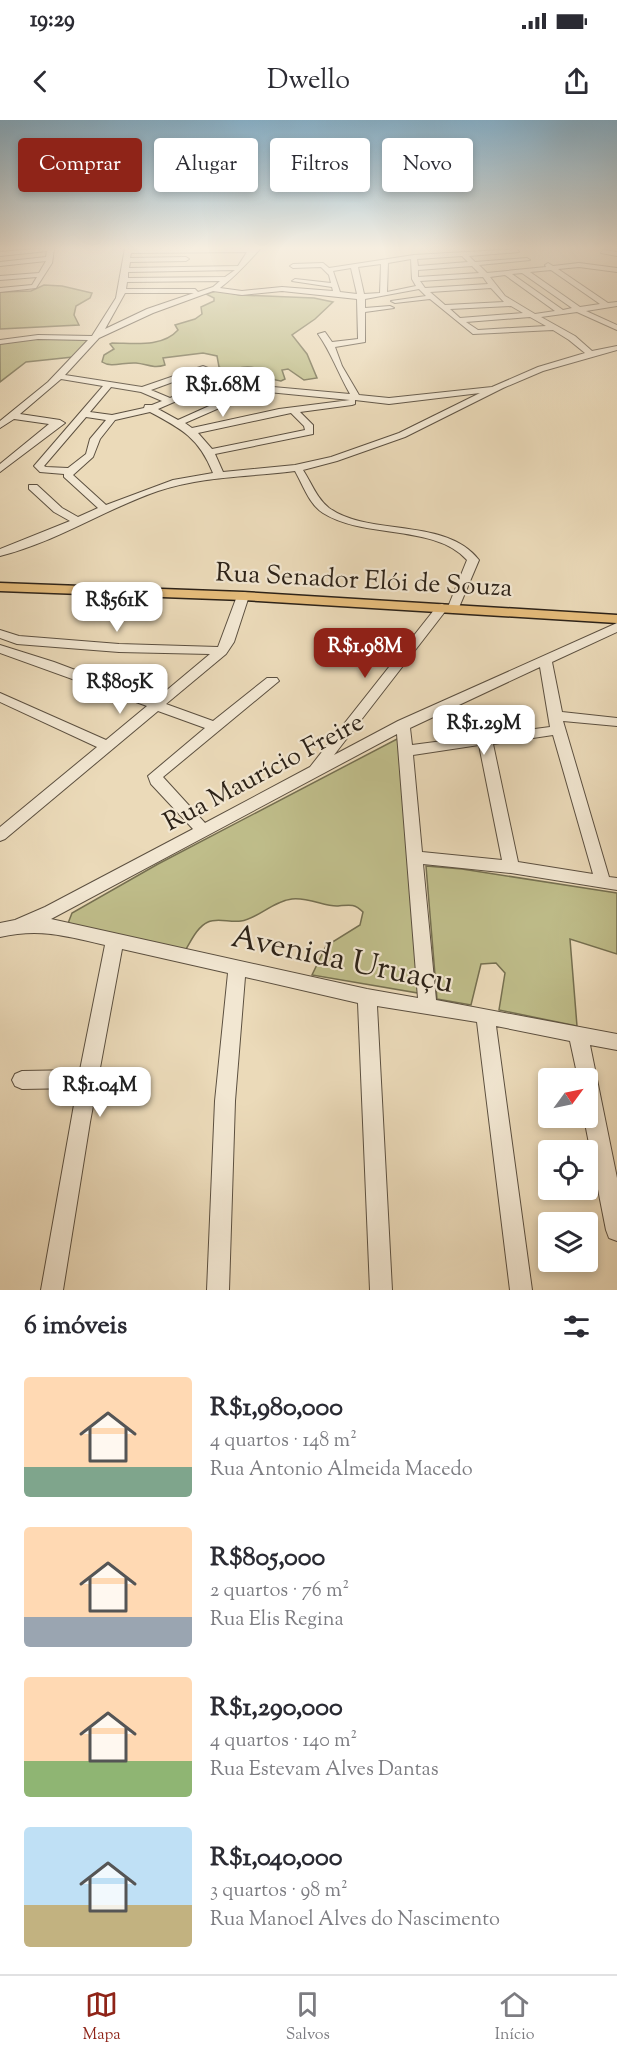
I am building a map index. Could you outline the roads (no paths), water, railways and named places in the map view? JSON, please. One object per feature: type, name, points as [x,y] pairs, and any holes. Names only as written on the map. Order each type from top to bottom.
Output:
[{"type":"main road","name":"Rua Senador Elói de Souza","points":[[0,587],[243,596],[617,619]]},
{"type":"street","points":[[0,425],[57,376],[95,337],[117,303]]},
{"type":"street","points":[[0,342],[38,337],[95,337],[171,303]]},
{"type":"street","points":[[330,345],[362,341],[362,303]]},
{"type":"street","points":[[439,303],[458,320],[478,332],[556,328]]},
{"type":"street","points":[[549,303],[562,312]]},
{"type":"street","points":[[568,303],[617,328]]},
{"type":"street","points":[[602,303],[607,306]]},
{"type":"street","points":[[443,307],[511,304],[581,344],[589,354]]},
{"type":"street","points":[[458,320],[534,316],[617,304]]},
{"type":"street","points":[[362,310],[390,308]]},
{"type":"street","points":[[451,314],[521,309]]},
{"type":"street","points":[[468,327],[544,321]]},
{"type":"street","points":[[322,334],[330,345],[338,366],[355,396]]},
{"type":"street","points":[[0,553],[171,484],[219,475],[298,469],[408,432],[544,367],[617,348]]},
{"type":"street","points":[[143,390],[203,368],[257,388],[395,401],[495,389]]},
{"type":"street","points":[[57,376],[143,390],[170,401]]},
{"type":"street","points":[[83,414],[112,418],[151,408],[225,377]]},
{"type":"street","points":[[71,471],[44,470],[39,466],[109,384]]},
{"type":"street","points":[[178,423],[257,388]]},
{"type":"street","points":[[429,396],[458,409]]},
{"type":"street","points":[[192,431],[293,410],[371,399]]},
{"type":"street","points":[[141,403],[192,431],[211,452],[219,475]]},
{"type":"street","points":[[211,452],[310,432],[308,425],[293,410]]},
{"type":"street","points":[[12,416],[74,425]]},
{"type":"street","points":[[105,510],[68,475],[90,455],[95,440],[112,418]]},
{"type":"street","points":[[0,469],[56,423]]},
{"type":"street","points":[[298,469],[320,504],[337,516],[431,537],[469,553],[473,560],[472,566],[448,608],[314,769]]},
{"type":"street","points":[[33,487],[58,510],[79,522]]},
{"type":"street","points":[[0,835],[222,651],[234,629],[243,596]]},
{"type":"street","name":"Rua Maurício Freire","points":[[0,930],[18,926],[63,906],[314,769],[402,724],[617,627]]},
{"type":"street","points":[[3,638],[119,648],[222,651]]},
{"type":"street","points":[[3,638],[60,669],[215,726]]},
{"type":"street","points":[[415,857],[511,867],[610,883],[556,723],[545,659]]},
{"type":"street","points":[[203,830],[156,780],[156,776],[272,681]]},
{"type":"street","points":[[0,697],[107,746]]},
{"type":"street","points":[[405,751],[485,740],[556,723],[617,722]]},
{"type":"street","points":[[402,724],[428,1008]]},
{"type":"street","points":[[485,740],[511,867]]},
{"type":"street","points":[[58,928],[54,922],[63,906]]},
{"type":"street","name":"Avenida Uruaçu","points":[[18,926],[58,928],[367,997],[485,1016],[617,1042]]},
{"type":"street","points":[[52,1290],[115,940]]},
{"type":"street","points":[[218,1290],[225,1101],[237,968]]},
{"type":"street","points":[[367,997],[381,1290]]},
{"type":"street","points":[[485,1016],[521,1290]]},
{"type":"street","points":[[578,1034],[584,1068]]},
{"type":"street","points":[[22,1080],[89,1079]]},
{"type":"street","points":[[596,1128],[617,1230]]}]
